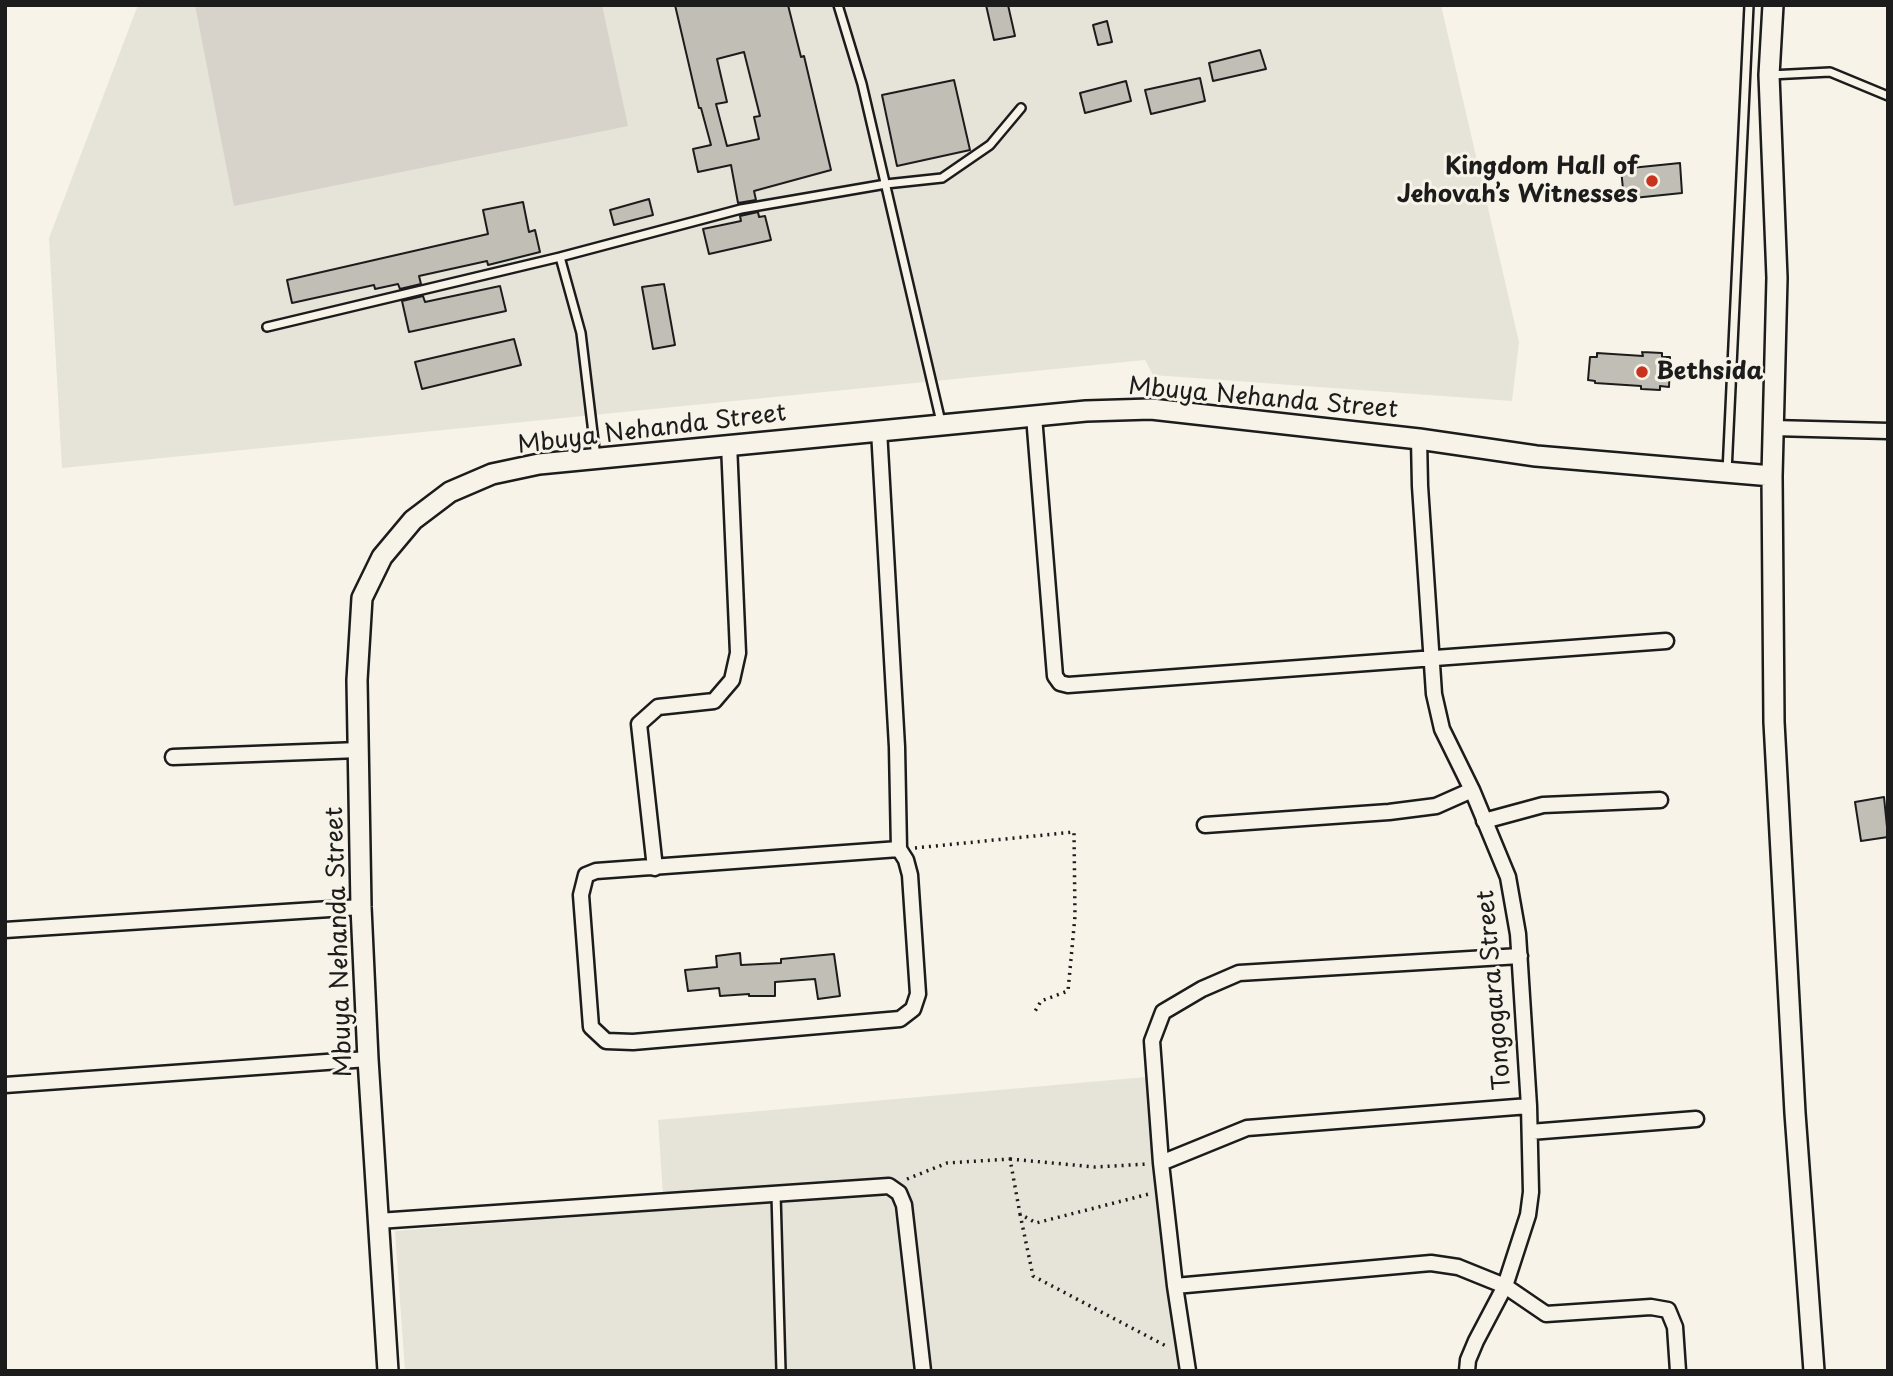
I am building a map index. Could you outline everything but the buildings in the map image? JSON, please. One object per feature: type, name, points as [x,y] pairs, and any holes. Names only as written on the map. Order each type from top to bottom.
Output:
[{"type":"street","points":[[1773,5],[1769,75],[1777,278],[1772,476],[1774,722],[1795,1113],[1814,1371]]},
{"type":"street","name":"Mbuya Nehanda Street","points":[[388,1371],[361,906],[358,680],[362,598],[382,558],[413,520],[450,492],[492,474],[539,464],[1086,411],[1151,409],[1419,439],[1536,456],[1772,476]]},
{"type":"street","points":[[1034,416],[1055,676],[1068,685],[1433,656],[1666,641]]},
{"type":"street","points":[[1773,428],[1888,431]]},
{"type":"street","points":[[879,430],[897,747],[899,849],[906,860],[909,875],[918,994],[913,1009],[900,1019],[633,1042],[606,1041],[591,1027],[581,895],[586,875],[596,871],[899,849]]},
{"type":"street","name":"Tongogara Street","points":[[1419,439],[1419,486],[1434,694],[1442,729],[1472,790],[1507,877],[1520,956],[1529,1106],[1531,1192],[1528,1214],[1505,1286],[1476,1341],[1468,1360],[1467,1371]]},
{"type":"street","points":[[655,868],[639,724],[658,707],[714,701],[732,680],[738,653],[729,444]]},
{"type":"street","points":[[173,757],[359,750]]},
{"type":"street","points":[[1205,825],[1389,813],[1436,806],[1472,790]]},
{"type":"street","points":[[1484,821],[1543,805],[1660,800]]},
{"type":"street","points":[[5,930],[361,906]]},
{"type":"street","points":[[1188,1371],[1163,1191],[1152,1041],[1163,1012],[1202,989],[1239,973],[1520,956]]},
{"type":"street","points":[[5,1085],[368,1059]]},
{"type":"street","points":[[1161,1163],[1247,1128],[1529,1106]]},
{"type":"street","points":[[1530,1132],[1696,1119]]},
{"type":"street","points":[[378,1221],[889,1186],[899,1193],[904,1205],[923,1371]]},
{"type":"street","points":[[1175,1286],[1432,1263],[1458,1268],[1505,1286],[1546,1314],[1651,1307],[1668,1310],[1675,1326],[1678,1371]]},
{"type":"lane","points":[[838,5],[862,84],[942,424]]},
{"type":"lane","points":[[1727,472],[1749,5]]},
{"type":"lane","points":[[1769,75],[1830,72],[1888,96]]},
{"type":"lane","points":[[267,327],[560,257],[741,209],[886,184],[942,178],[990,145],[1021,108]]},
{"type":"lane","points":[[560,257],[581,332],[596,458]]},
{"type":"lane","points":[[776,1194],[781,1371]]},
{"type":"path","points":[[899,849],[1074,832],[1074,916],[1068,991],[1041,1001],[1034,1013]]},
{"type":"path","points":[[1010,1159],[1033,1276],[1186,1354]]},
{"type":"path","points":[[889,1186],[947,1163],[1010,1159],[1095,1167],[1161,1163]]},
{"type":"path","points":[[1020,1214],[1036,1223],[1163,1191]]},
{"type":"shaded area","points":[[138,5],[1441,5],[1519,342],[1512,401],[1153,375],[1145,360],[62,468],[49,238]]},
{"type":"shaded area","points":[[195,5],[602,5],[628,126],[234,206]]},
{"type":"shaded area","points":[[1146,1077],[1180,1371],[405,1371],[395,1231],[664,1210],[658,1120]]},
{"type":"place","name":"Kingdom Hall of Jehovah’s Witnesses","points":[[1652,181]]},
{"type":"place","name":"Bethsida","points":[[1642,372]]}]
